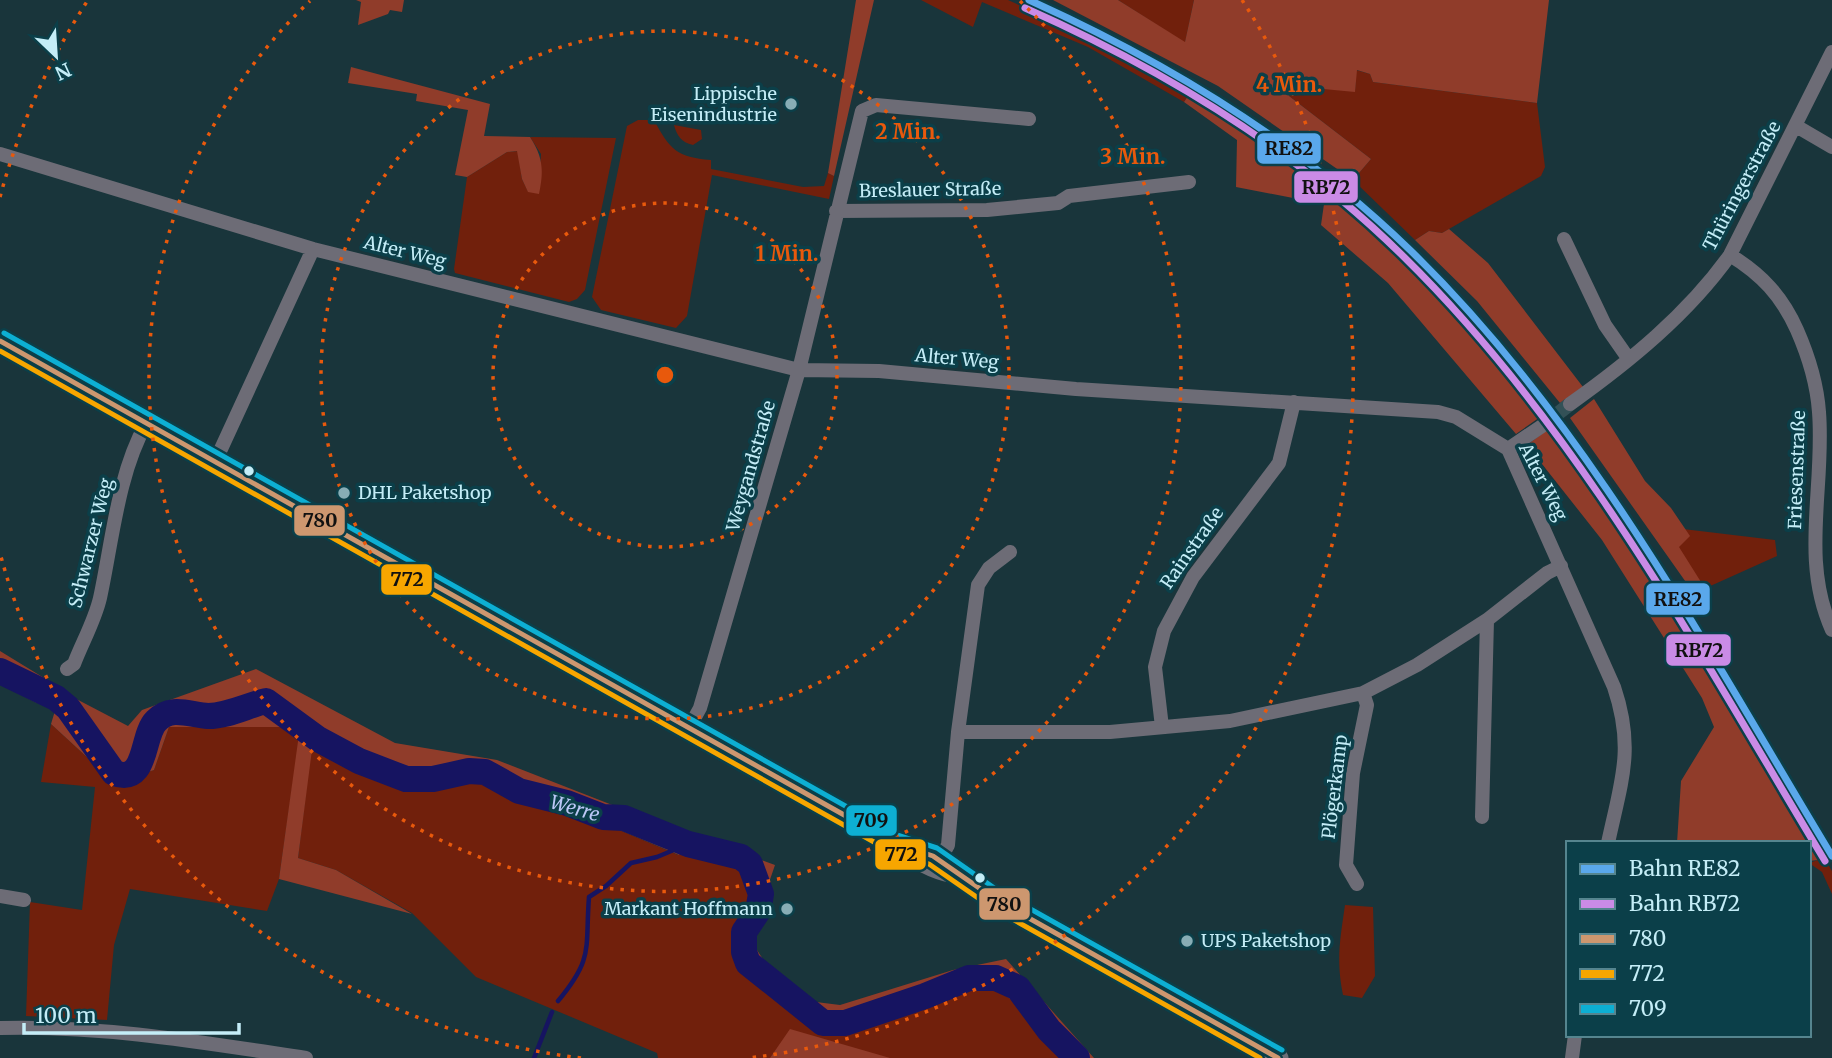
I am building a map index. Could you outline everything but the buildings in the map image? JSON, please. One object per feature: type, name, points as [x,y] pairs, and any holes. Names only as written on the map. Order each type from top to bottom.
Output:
[{"type":"main road","points":[[0,341],[894,843],[943,867],[1279,1058]]},
{"type":"street","name":"Thüringerstraße","points":[[1570,404],[1684,311],[1730,255],[1832,52]]},
{"type":"street","name":"Weygandstraße","points":[[689,728],[700,708],[799,370],[857,123],[867,106],[1030,119]]},
{"type":"street","points":[[1796,126],[1832,147]]},
{"type":"street","name":"Alter Weg","points":[[0,153],[313,249],[799,370],[879,371],[1076,389],[1438,412],[1465,422],[1508,449],[1615,687],[1625,718],[1624,767],[1608,841]]},
{"type":"street","name":"Breslauer Straße","points":[[836,211],[987,210],[1058,203],[1069,196],[1189,183]]},
{"type":"street","points":[[1564,239],[1605,325],[1628,358]]},
{"type":"street","points":[[215,462],[313,249]]},
{"type":"street","name":"Friesenstraße","points":[[1730,255],[1763,278],[1779,297],[1802,342],[1815,385],[1819,414],[1815,577],[1832,630]]},
{"type":"street","name":"Rainstraße","points":[[1162,727],[1155,667],[1164,631],[1192,577],[1279,463],[1294,402]]},
{"type":"street","name":"Schwarzer Weg","points":[[66,668],[74,664],[99,602],[111,537],[135,448],[146,424]]},
{"type":"street","points":[[1508,449],[1542,426]]},
{"type":"street","points":[[943,867],[948,845],[958,732],[978,585],[989,568],[1010,552]]},
{"type":"street","points":[[958,732],[1110,732],[1162,727],[1293,710],[1363,693],[1417,665],[1487,621],[1547,573],[1561,566]]},
{"type":"street","points":[[1482,817],[1487,621]]},
{"type":"street","name":"Plögerkamp","points":[[1357,884],[1346,865],[1346,854],[1353,773],[1367,705],[1363,693]]},
{"type":"street","points":[[0,897],[24,900]]},
{"type":"street","points":[[0,1028],[42,1026],[168,1038],[306,1058]]},
{"type":"street","points":[[1572,1058],[1575,1037]]},
{"type":"shaded area","points":[[356,0],[404,0],[402,12],[390,10],[388,14],[358,25],[361,2]]},
{"type":"shaded area","points":[[856,0],[874,0],[834,176],[828,173]]},
{"type":"shaded area","points":[[921,0],[1008,0],[1097,41],[1190,93],[1184,102],[1088,47],[982,2],[973,27]]},
{"type":"shaded area","points":[[1053,0],[1118,0],[1185,42],[1194,0],[1549,0],[1537,103],[1373,82],[1370,74],[1357,70],[1355,92],[1292,86],[1289,96],[1371,159],[1353,180],[1218,86]]},
{"type":"shaded area","points":[[1118,0],[1194,0],[1185,43]]},
{"type":"shaded area","points":[[351,67],[490,104],[484,136],[530,137],[538,151],[541,164],[539,194],[528,192],[522,179],[517,151],[507,152],[467,177],[455,175],[468,110],[416,101],[417,94],[348,83]]},
{"type":"shaded area","points":[[1356,70],[1370,74],[1373,82],[1537,103],[1545,167],[1541,176],[1442,233],[1429,231],[1415,240],[1353,180],[1371,159],[1289,96],[1292,85],[1355,91]]},
{"type":"shaded area","points":[[1190,93],[1301,171],[1365,224],[1444,303],[1543,415],[1516,434],[1388,283],[1321,225],[1324,204],[1236,187],[1237,140],[1184,102]]},
{"type":"shaded area","points":[[638,120],[654,120],[670,145],[690,157],[711,160],[711,169],[803,187],[824,186],[828,173],[834,176],[829,199],[712,175],[687,316],[676,328],[601,310],[592,297],[627,126]]},
{"type":"shaded area","points":[[674,125],[701,130],[702,139],[693,145],[685,142]]},
{"type":"shaded area","points":[[530,137],[616,138],[585,290],[577,299],[569,302],[455,273],[454,269],[467,177],[507,152],[518,151],[522,179],[528,191],[538,193],[541,154]]},
{"type":"shaded area","points":[[1449,229],[1488,263],[1583,387],[1560,403],[1477,301],[1415,240],[1429,231],[1442,233]]},
{"type":"shaded area","points":[[1594,399],[1645,481],[1671,508],[1690,536],[1679,547],[1706,590],[1695,595],[1570,418]]},
{"type":"shaded area","points":[[1551,427],[1589,474],[1820,852],[1818,860],[1811,861],[1811,841],[1677,841],[1681,781],[1714,727],[1702,698],[1602,540],[1527,445]]},
{"type":"shaded area","points":[[1658,526],[1775,540],[1777,556],[1697,592]]},
{"type":"shaded area","points":[[0,651],[49,681],[37,703],[0,684]]},
{"type":"shaded area","points":[[256,669],[395,743],[497,760],[689,835],[679,855],[488,774],[410,772],[359,759],[314,734],[298,858],[336,870],[412,914],[279,879],[300,727],[169,727],[154,770],[115,783],[51,724],[61,691],[128,726],[142,710]]},
{"type":"shaded area","points":[[51,724],[115,783],[154,770],[169,727],[301,727],[279,879],[267,911],[130,889],[114,945],[107,1020],[26,1016],[30,902],[82,910],[95,787],[41,782]]},
{"type":"shaded area","points":[[313,733],[409,771],[488,774],[678,855],[692,835],[742,853],[749,900],[736,930],[742,966],[829,1020],[898,1005],[957,985],[981,984],[1015,1000],[1036,1018],[1073,1058],[658,1058],[657,1053],[476,977],[412,913],[336,870],[298,858]]},
{"type":"shaded area","points":[[1820,852],[1832,871],[1832,894],[1822,872],[1811,864],[1818,860]]},
{"type":"shaded area","points":[[742,853],[775,865],[761,906],[755,947],[778,982],[816,1002],[840,1005],[953,970],[1006,959],[1094,1058],[1073,1058],[1030,1012],[992,987],[981,985],[947,988],[899,1004],[829,1020],[791,1009],[742,966],[733,949],[736,931],[749,900]]},
{"type":"shaded area","points":[[1345,905],[1373,907],[1375,976],[1362,998],[1343,995],[1339,960]]},
{"type":"shaded area","points":[[790,1029],[890,1058],[770,1058]]},
{"type":"waterway","name":"Werre","points":[[0,671],[56,698],[68,708],[114,773],[125,775],[133,772],[142,757],[151,728],[168,713],[215,716],[266,701],[318,739],[359,761],[406,779],[433,779],[469,771],[485,772],[519,791],[567,803],[603,817],[624,818],[688,844],[741,857],[750,864],[761,894],[758,911],[744,932],[744,952],[748,963],[823,1023],[845,1023],[969,978],[996,978],[1018,988],[1049,1030],[1077,1058]]},
{"type":"waterway","points":[[558,1001],[583,963],[589,897],[606,886],[631,863],[657,857],[688,844]]},
{"type":"waterway","points":[[534,1058],[552,1012]]},
{"type":"tunnel","points":[[1542,426],[1570,404]]},
{"type":"rail line","name":"RE82","points":[[1029,0],[1081,24],[1182,78],[1278,140],[1368,211],[1410,250],[1474,317],[1533,388],[1640,539],[1832,856]]},
{"type":"rail line","name":"RB72","points":[[1025,8],[1077,32],[1178,86],[1273,147],[1362,218],[1404,257],[1467,324],[1526,395],[1633,545],[1825,861]]},
{"type":"transit line","name":"709","points":[[4,333],[897,835],[937,848],[1000,892],[1282,1050]]},
{"type":"transit line","name":"780","points":[[0,341],[894,843],[933,856],[995,899],[1278,1058]]},
{"type":"transit line","name":"772","points":[[0,351],[890,851],[929,864],[991,907],[1260,1058]]},
{"type":"place","name":"Lippische Eisenindustrie","points":[[791,104]]},
{"type":"place","name":"DHL Paketshop","points":[[344,493]]},
{"type":"place","name":"Markant Hoffmann","points":[[787,909]]},
{"type":"place","name":"UPS Paketshop","points":[[1187,941]]}]
